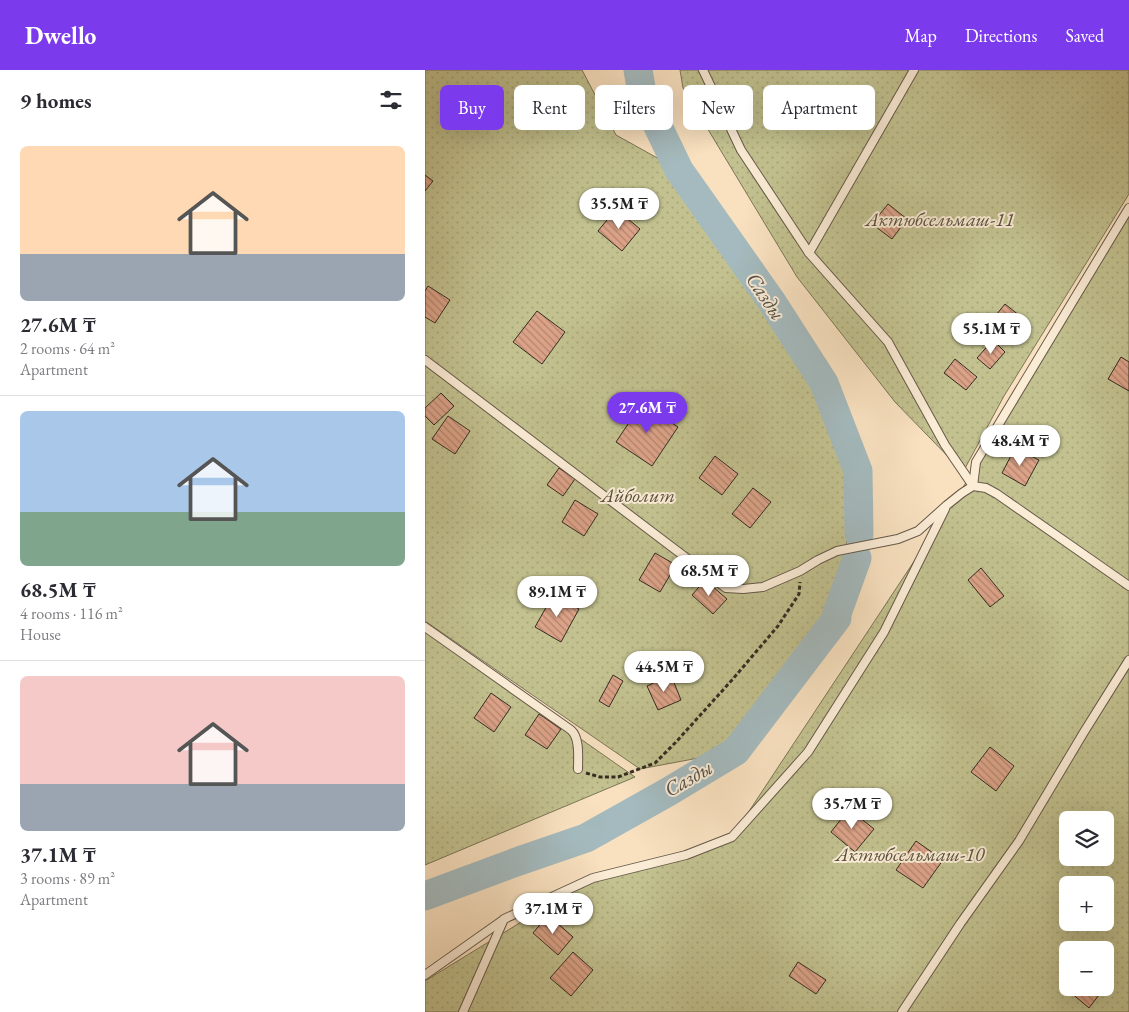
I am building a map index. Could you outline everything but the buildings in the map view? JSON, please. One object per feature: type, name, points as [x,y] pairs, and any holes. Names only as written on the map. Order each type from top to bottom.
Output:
[{"type":"lane","points":[[703,70],[741,150],[809,253],[888,342],[945,445],[973,486]]},
{"type":"lane","points":[[809,253],[915,70]]},
{"type":"lane","points":[[973,486],[976,462],[1129,208]]},
{"type":"lane","points":[[425,360],[726,588],[743,589],[763,586],[800,571],[837,551],[898,539],[918,531],[947,505],[973,486],[986,488],[997,494],[1129,586]]},
{"type":"lane","points":[[425,975],[504,919],[593,878],[686,855],[732,837],[808,752],[884,632],[947,505]]},
{"type":"lane","points":[[425,627],[575,733],[578,769]]},
{"type":"lane","points":[[902,1012],[960,924],[1019,841],[1129,660]]},
{"type":"lane","points":[[463,1012],[504,919]]},
{"type":"path","points":[[578,769],[600,777],[618,777],[655,763],[779,626],[799,594],[800,571]]},
{"type":"green space","name":"Айболит","points":[[425,70],[582,70],[595,95],[595,130],[613,130],[616,135],[679,170],[824,383],[858,471],[835,619],[736,751],[640,769],[425,621]]},
{"type":"green space","name":"Актюбсельмаш-11","points":[[680,70],[1129,70],[1129,194],[1004,396],[963,472],[895,402],[797,277],[708,130],[753,130],[753,85],[683,85],[683,88]]},
{"type":"green space","name":"Актюбсельмаш-10","points":[[1129,214],[1129,1012],[425,1012],[425,981],[593,878],[732,837],[975,469]]},
{"type":"green space","points":[[425,630],[635,777],[425,865]]},
{"type":"waterway","name":"Сазды","points":[[638,70],[642,93],[679,170],[772,302],[824,383],[858,471],[859,534]]},
{"type":"waterway","name":"Сазды","points":[[425,896],[586,838],[736,751],[837,618],[835,619],[857,558]]}]
